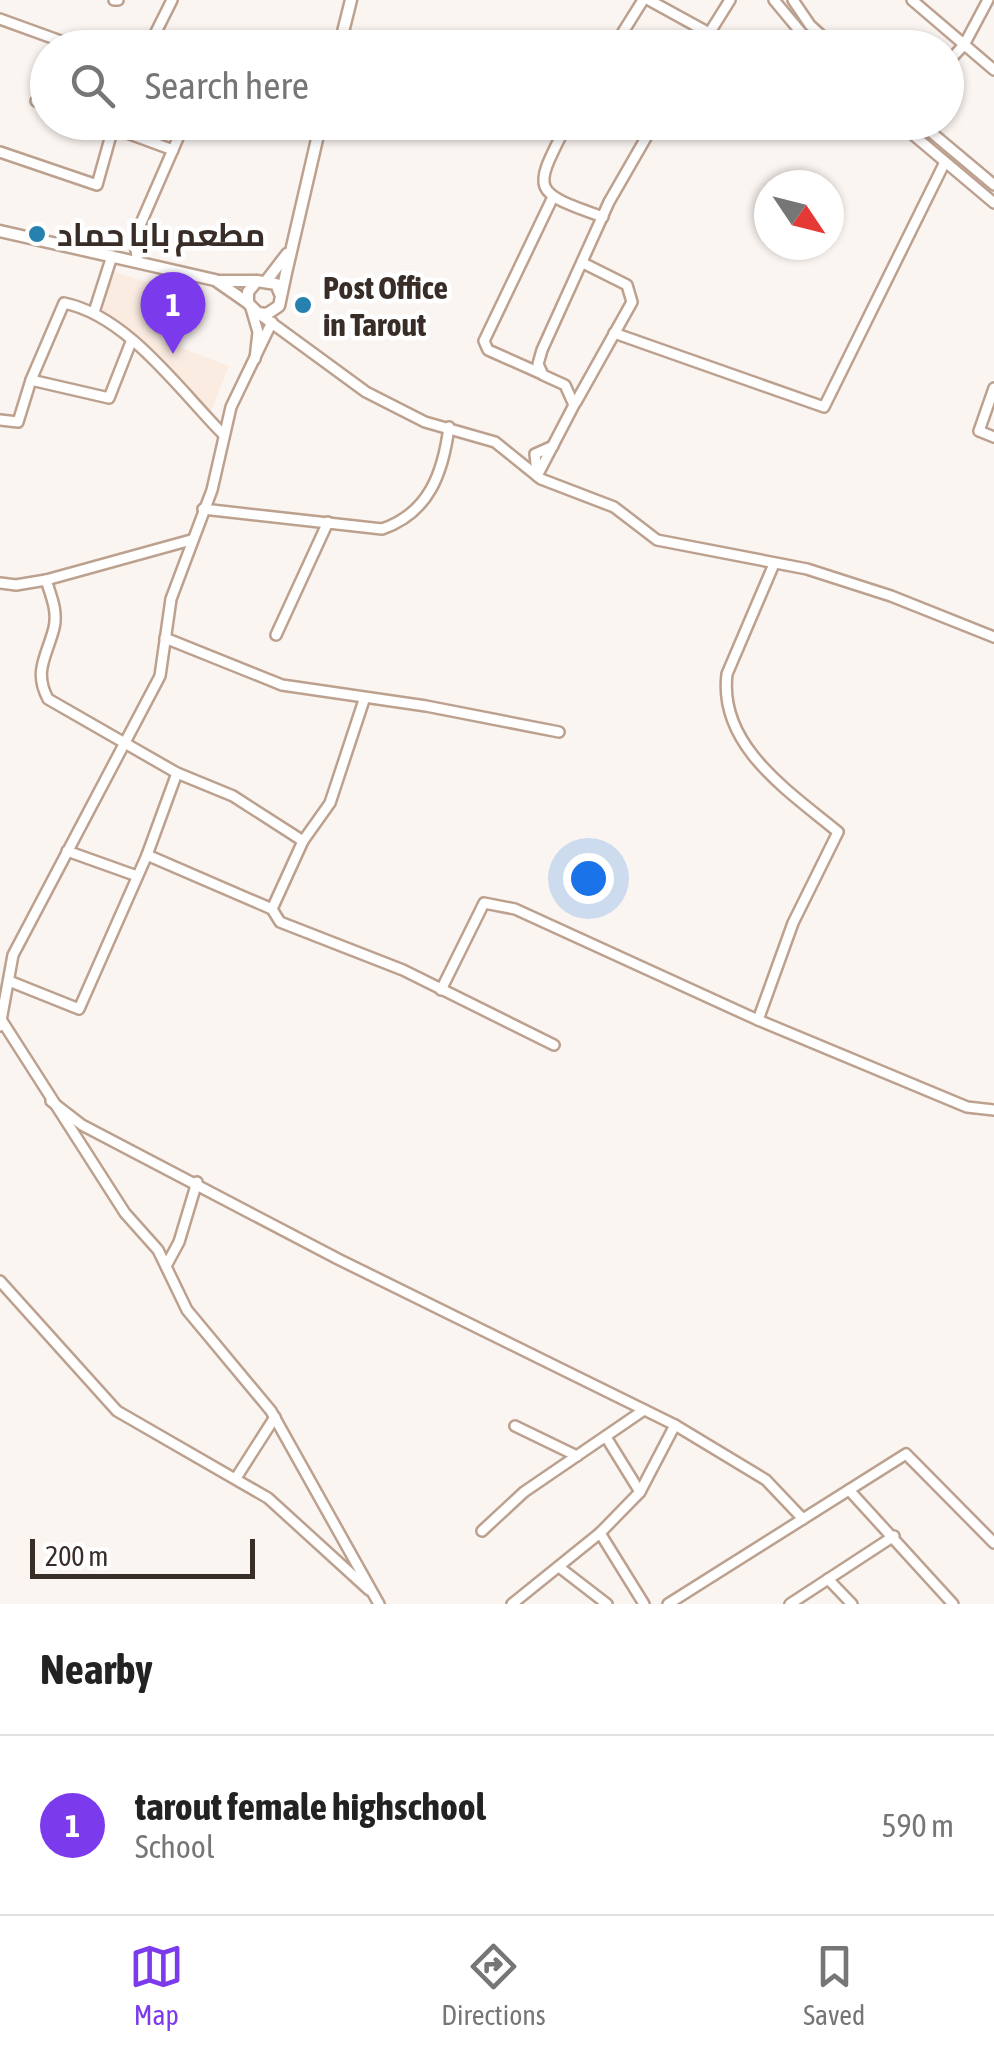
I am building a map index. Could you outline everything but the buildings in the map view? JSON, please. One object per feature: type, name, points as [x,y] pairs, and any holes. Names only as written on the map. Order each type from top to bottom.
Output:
[{"type":"main road","points":[[344,30],[351,0]]},
{"type":"main road","points":[[278,304],[317,140]]},
{"type":"main road","points":[[0,231],[216,280],[276,284],[278,304]]},
{"type":"main road","points":[[252,308],[248,292],[293,245]]},
{"type":"main road","points":[[216,280],[252,308],[278,304]]},
{"type":"street","points":[[157,30],[172,0]]},
{"type":"street","points":[[625,30],[646,0],[704,30]]},
{"type":"street","points":[[712,30],[730,0]]},
{"type":"street","points":[[774,0],[799,30]]},
{"type":"street","points":[[793,0],[815,30]]},
{"type":"street","points":[[912,0],[947,30]]},
{"type":"street","points":[[988,0],[964,44],[994,70]]},
{"type":"street","points":[[0,19],[30,30]]},
{"type":"street","points":[[0,152],[97,186],[109,140]]},
{"type":"street","points":[[145,140],[173,150]]},
{"type":"street","points":[[138,262],[134,239],[177,140]]},
{"type":"street","points":[[559,140],[542,177],[544,190],[603,217]]},
{"type":"street","points":[[543,375],[538,364],[542,350],[603,217],[645,140]]},
{"type":"street","points":[[918,140],[994,203]]},
{"type":"street","points":[[940,140],[994,185]]},
{"type":"street","points":[[614,333],[824,408],[944,164]]},
{"type":"street","points":[[555,198],[484,341],[488,350],[565,385],[574,405]]},
{"type":"street","points":[[94,312],[112,256]]},
{"type":"street","points":[[537,476],[632,302],[627,285],[583,263]]},
{"type":"street","points":[[0,420],[18,422],[31,380],[64,304],[94,312],[131,342],[224,436]]},
{"type":"street","points":[[278,304],[266,342],[232,407],[204,509],[171,599],[160,676],[13,955],[1,1024],[125,1213],[158,1250],[187,1310],[207,1338],[254,1386],[275,1418],[379,1604]]},
{"type":"street","points":[[278,304],[286,335]]},
{"type":"street","points":[[252,308],[366,392],[425,422],[495,442],[537,476],[614,507],[657,540],[807,569],[891,596],[994,637]]},
{"type":"street","points":[[252,308],[258,332],[254,364]]},
{"type":"street","points":[[266,342],[286,335]]},
{"type":"street","points":[[31,380],[109,398],[131,342]]},
{"type":"street","points":[[994,388],[979,430],[994,437]]},
{"type":"street","points":[[204,509],[382,529],[405,519],[434,488],[449,427]]},
{"type":"street","points":[[276,636],[328,522]]},
{"type":"street","points":[[0,582],[46,580],[190,540]]},
{"type":"street","points":[[758,1020],[793,923],[838,832],[763,769],[748,750],[724,692],[726,674],[774,564]]},
{"type":"street","points":[[46,580],[55,606],[54,629],[40,668],[41,686],[48,699],[177,773],[233,796],[304,841]]},
{"type":"street","points":[[165,638],[282,685],[330,690],[364,700],[426,706],[559,732]]},
{"type":"street","points":[[272,909],[304,841],[330,803],[364,700]]},
{"type":"street","points":[[9,981],[80,1009],[177,773]]},
{"type":"street","points":[[67,850],[137,876]]},
{"type":"street","points":[[146,855],[272,909],[280,922],[352,949],[554,1044]]},
{"type":"street","points":[[441,990],[484,903],[515,909],[758,1020],[967,1107],[994,1110]]},
{"type":"street","points":[[0,1004],[7,995]]},
{"type":"street","points":[[52,1100],[82,1124],[338,1259],[675,1425],[766,1480],[803,1519]]},
{"type":"street","points":[[166,1266],[179,1242],[197,1182]]},
{"type":"street","points":[[0,1281],[55,1337],[117,1411],[236,1478],[296,1520],[371,1592]]},
{"type":"street","points":[[482,1531],[524,1492],[644,1410]]},
{"type":"street","points":[[236,1478],[275,1418]]},
{"type":"street","points":[[512,1604],[600,1533],[640,1492],[675,1425]]},
{"type":"street","points":[[515,1426],[577,1456]]},
{"type":"street","points":[[606,1436],[640,1492]]},
{"type":"street","points":[[668,1604],[906,1454],[994,1543]]},
{"type":"street","points":[[849,1490],[953,1604]]},
{"type":"street","points":[[600,1533],[644,1604]]},
{"type":"street","points":[[790,1604],[894,1536]]},
{"type":"street","points":[[559,1567],[607,1604]]},
{"type":"street","points":[[828,1579],[852,1604]]},
{"type":"shaded area","points":[[114,272],[163,287],[154,320],[163,341],[229,366],[211,411],[101,308]]},
{"type":"place","name":"مطعم بابا حماد","points":[[37,234]]},
{"type":"place","name":"Post Office in Tarout","points":[[303,305]]},
{"type":"place","name":"tarout female highschool","points":[[173,354]]}]
